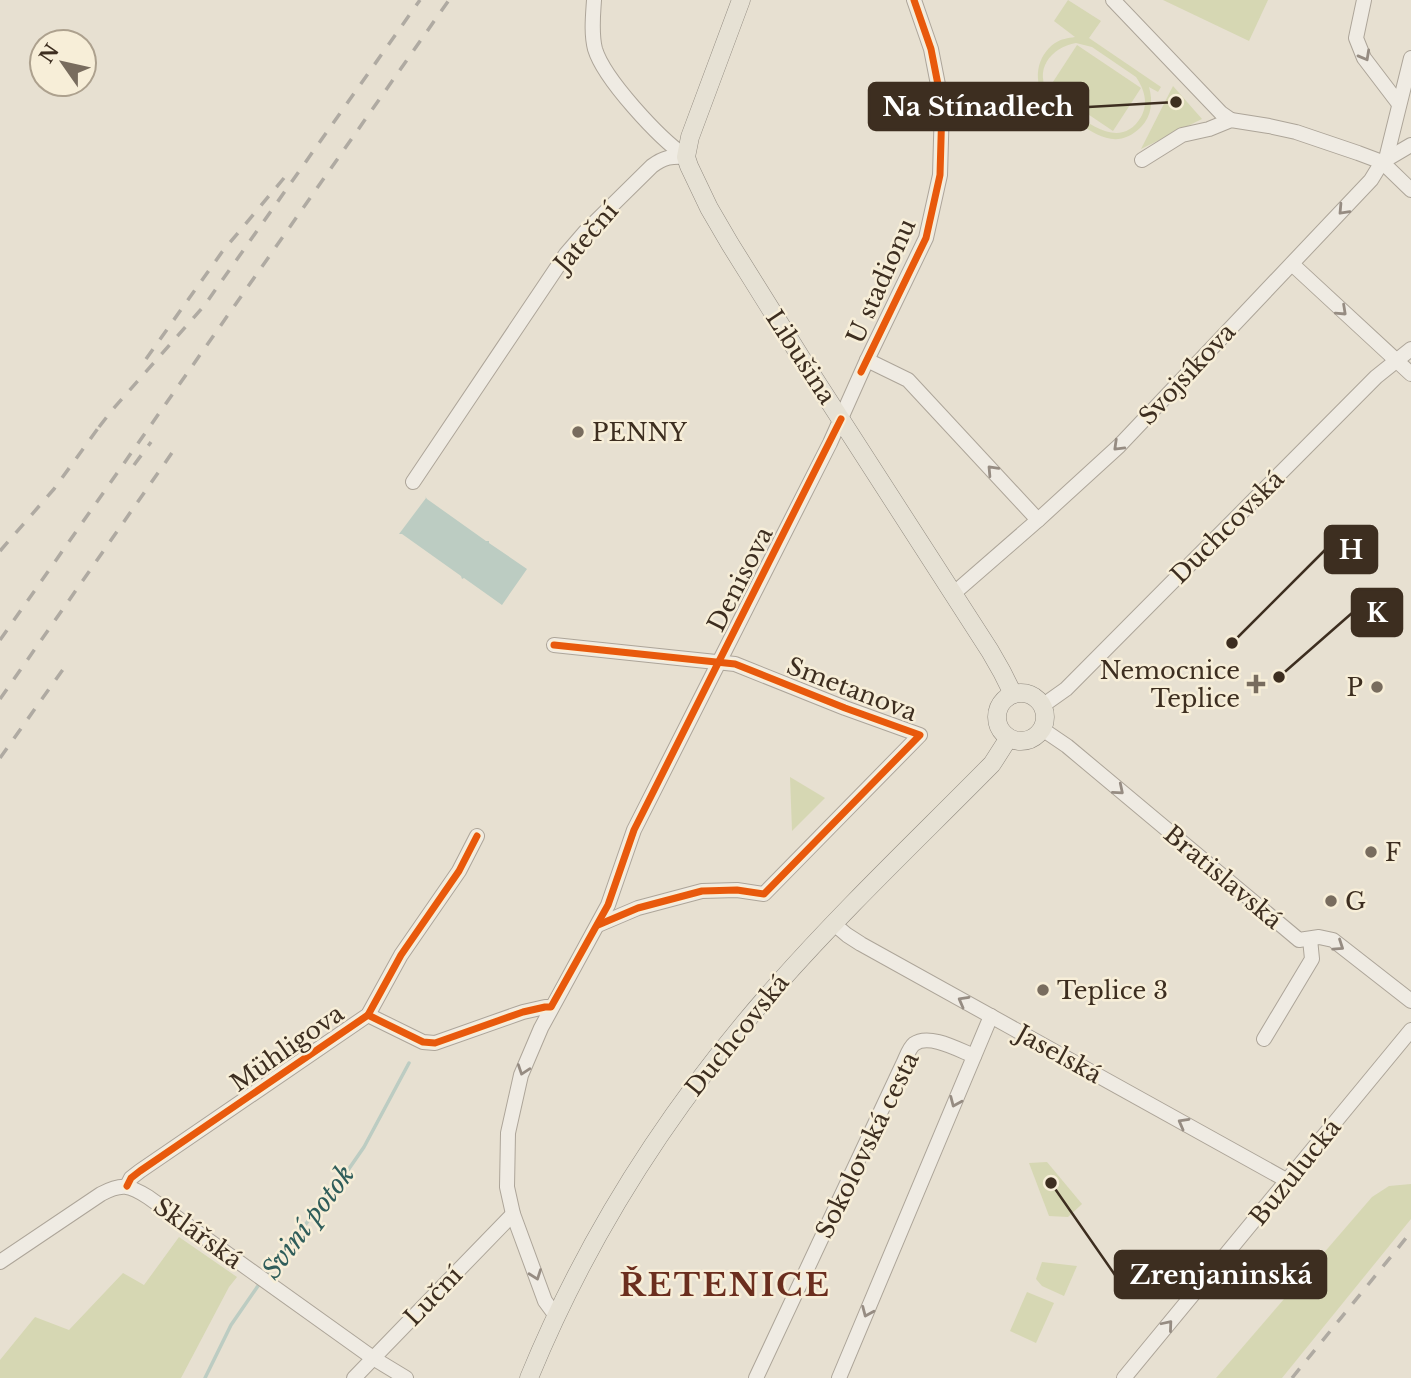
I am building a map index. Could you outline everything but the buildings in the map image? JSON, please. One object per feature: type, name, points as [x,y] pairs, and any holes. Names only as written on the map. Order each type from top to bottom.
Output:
[{"type":"main road","points":[[686,157],[690,137],[741,0]]},
{"type":"main road","name":"Libušina","points":[[686,157],[704,198],[730,244],[953,594],[1013,694]]},
{"type":"main road","points":[[1022,693],[1031,695],[1042,705],[1045,721],[1038,735],[1023,742],[1008,738],[1001,732],[996,717],[1003,700],[1013,694],[1022,693]]},
{"type":"main road","name":"Duchcovská","points":[[528,1378],[556,1315],[605,1224],[650,1150],[702,1076],[778,984],[992,764],[1008,738]]},
{"type":"street","points":[[594,0],[594,46],[603,66],[659,134],[686,157]]},
{"type":"street","name":"U stadionu","points":[[841,419],[926,238],[940,175],[942,105],[931,48],[914,0]]},
{"type":"street","points":[[1113,0],[1221,113],[1231,120],[1296,132],[1384,160],[1411,190]]},
{"type":"street","points":[[1364,0],[1356,38],[1364,58],[1399,104]]},
{"type":"street","points":[[1384,160],[1411,58]]},
{"type":"street","points":[[1142,160],[1182,135],[1209,129],[1231,120]]},
{"type":"street","name":"Svojsíkova","points":[[953,594],[1119,446],[1371,180],[1384,160],[1411,145]]},
{"type":"street","name":"Jateční","points":[[413,482],[566,254],[660,159],[686,157]]},
{"type":"street","points":[[1292,264],[1411,374]]},
{"type":"street","name":"Duchcovská","points":[[1042,705],[1066,689],[1376,377],[1411,349]]},
{"type":"street","points":[[867,360],[908,380],[1038,520]]},
{"type":"street","name":"Denisova","points":[[556,1315],[545,1301],[513,1214],[507,1187],[508,1133],[521,1075],[551,1007],[608,905],[634,830],[841,419]]},
{"type":"street","name":"Smetanova","points":[[554,645],[735,664],[920,735],[764,894],[737,890],[702,891],[638,908],[598,925]]},
{"type":"street","name":"Bratislavská","points":[[1042,729],[1067,746],[1299,940],[1319,937],[1333,940],[1411,1002]]},
{"type":"street","name":"Mühligova","points":[[127,1186],[131,1178],[140,1171],[368,1015],[401,955],[460,871],[477,836]]},
{"type":"street","name":"Jaselská","points":[[834,924],[861,944],[1288,1181]]},
{"type":"street","points":[[1264,1039],[1311,959],[1310,939]]},
{"type":"street","points":[[368,1015],[428,1044],[523,1012],[551,1007]]},
{"type":"street","points":[[839,1378],[991,1016]]},
{"type":"street","name":"Buzulucká","points":[[1124,1378],[1411,1030]]},
{"type":"street","name":"Sokolovská cesta","points":[[756,1378],[913,1045],[934,1040],[974,1056]]},
{"type":"street","points":[[0,1262],[101,1194],[116,1186],[127,1186]]},
{"type":"street","name":"Sklářská","points":[[127,1186],[148,1197],[373,1358],[406,1378]]},
{"type":"street","name":"Luční","points":[[354,1378],[513,1214]]},
{"type":"green space","points":[[1068,0],[1101,21],[1089,38],[1161,87],[1158,92],[1149,87],[1149,113],[1145,123],[1133,134],[1117,139],[1101,136],[1062,113],[1042,93],[1038,70],[1044,55],[1055,43],[1075,37],[1054,21]],"holes":[[[1076,43],[1092,47],[1136,77],[1141,86],[1145,101],[1143,112],[1134,126],[1126,131],[1109,132],[1091,125],[1055,101],[1045,86],[1043,77],[1047,61],[1059,49]]]},
{"type":"green space","points":[[1163,0],[1268,0],[1249,41]]},
{"type":"green space","points":[[1077,45],[1141,88],[1113,131],[1049,88]]},
{"type":"green space","points":[[1173,86],[1202,119],[1141,149]]},
{"type":"green space","points":[[790,777],[825,798],[792,831]]},
{"type":"green space","points":[[1047,1162],[1082,1204],[1068,1217],[1049,1216],[1029,1163]]},
{"type":"green space","points":[[1411,1184],[1411,1219],[1282,1378],[1216,1378],[1372,1197],[1389,1186]]},
{"type":"green space","points":[[179,1237],[237,1277],[229,1287],[181,1378],[0,1378],[0,1360],[35,1317],[69,1330],[123,1273],[144,1285]]},
{"type":"green space","points":[[1042,1262],[1077,1266],[1064,1296],[1042,1286],[1036,1279]]},
{"type":"green space","points":[[1027,1292],[1054,1303],[1036,1343],[1010,1331]]},
{"type":"shaded area","points":[[425,496],[527,569],[502,605],[399,534]]},
{"type":"waterway","name":"Sviní potok","points":[[264,1277],[364,1147],[409,1063]]},
{"type":"waterway","name":"Sviní potok","points":[[205,1378],[231,1325],[260,1283]]},
{"type":"railway","points":[[99,427],[204,306],[420,0]]},
{"type":"railway","points":[[0,640],[449,0]]},
{"type":"railway","points":[[146,359],[222,252],[284,178]]},
{"type":"railway","points":[[0,551],[54,489],[104,420]]},
{"type":"railway","points":[[134,465],[151,442]]},
{"type":"railway","points":[[0,699],[174,450]]},
{"type":"railway","points":[[0,758],[64,668]]},
{"type":"railway","points":[[1292,1378],[1411,1232]]},
{"type":"cycle path","points":[[861,372],[926,238],[940,175],[942,105],[931,49],[914,0]]},
{"type":"cycle path","points":[[368,1015],[423,1042],[435,1043],[523,1012],[551,1007],[608,905],[634,830],[841,419]]},
{"type":"cycle path","points":[[554,645],[735,664],[920,735],[764,894],[737,890],[702,891],[638,908],[598,925]]},
{"type":"cycle path","points":[[127,1186],[131,1178],[140,1171],[368,1015],[401,955],[459,871],[477,836]]},
{"type":"place","name":"Na Stínadlech","points":[[1176,102]]},
{"type":"place","name":"PENNY","points":[[578,432]]},
{"type":"place","name":"H","points":[[1232,643]]},
{"type":"place","name":"K","points":[[1279,677]]},
{"type":"place","name":"Nemocnice Teplice","points":[[1256,684]]},
{"type":"place","name":"P","points":[[1377,687]]},
{"type":"place","name":"F","points":[[1371,852]]},
{"type":"place","name":"G","points":[[1331,901]]},
{"type":"place","name":"Teplice 3","points":[[1043,990]]},
{"type":"place","name":"Zrenjaninská","points":[[1051,1183]]},
{"type":"district","name":"ŘETENICE","points":[[725,1285]]}]
